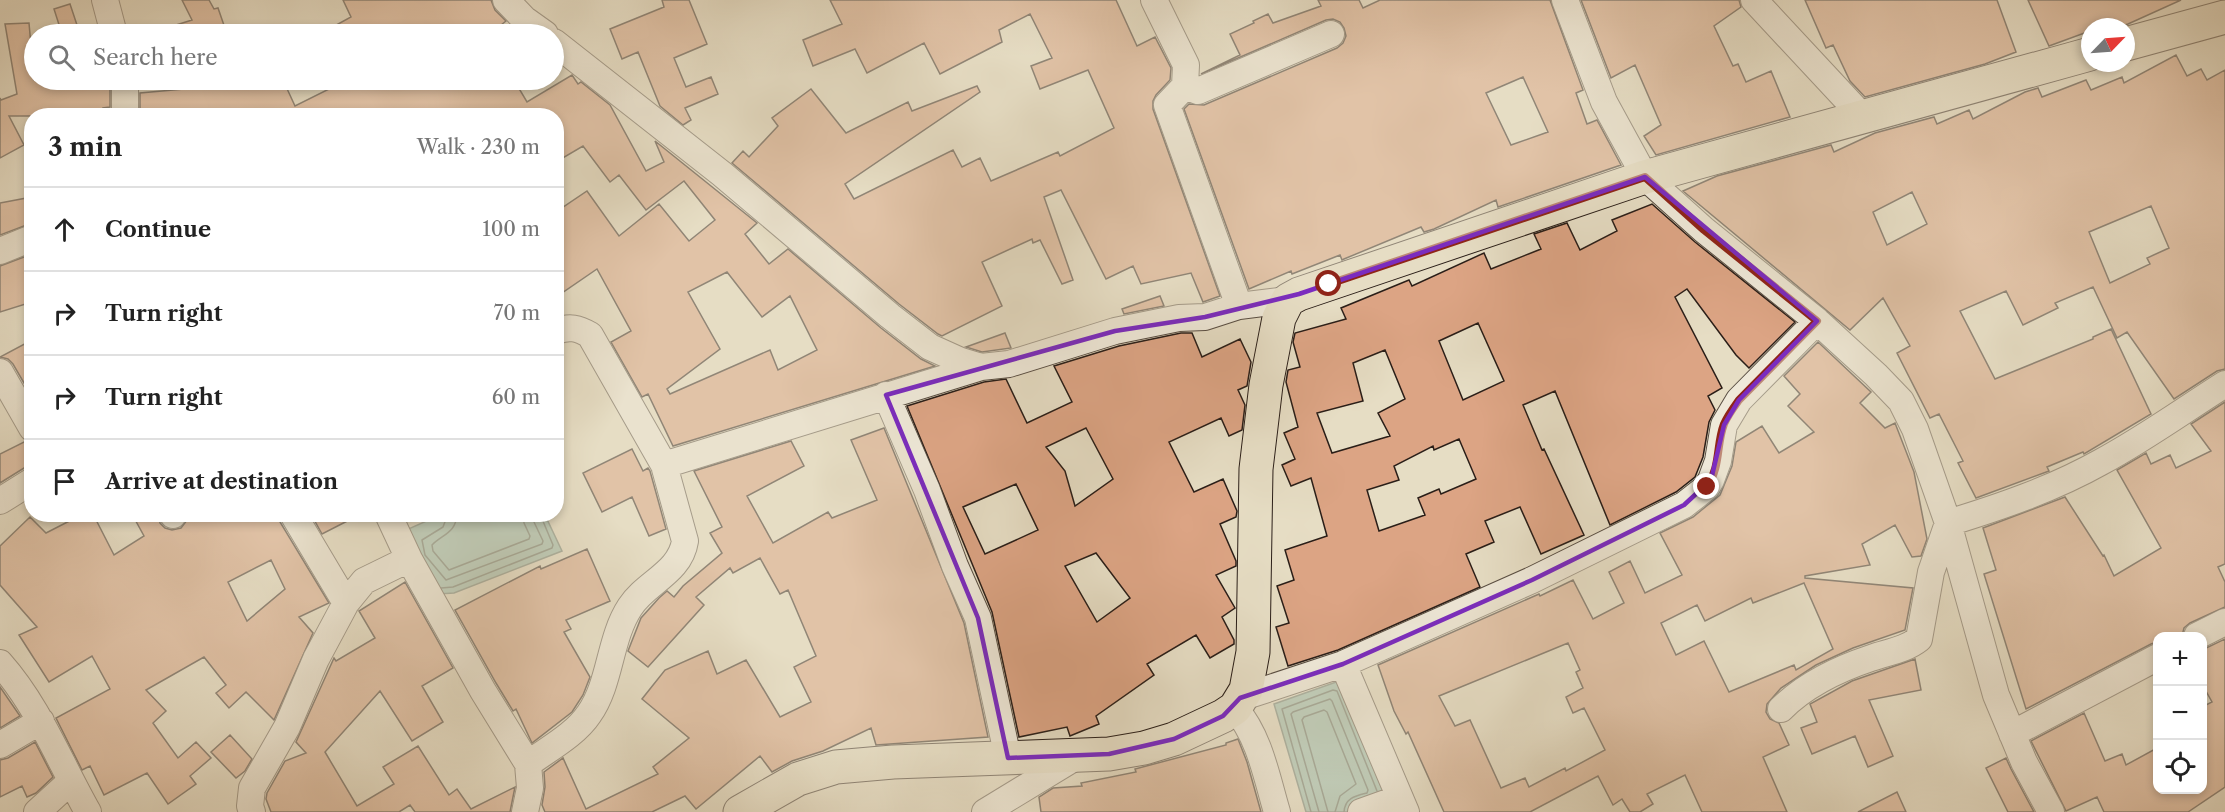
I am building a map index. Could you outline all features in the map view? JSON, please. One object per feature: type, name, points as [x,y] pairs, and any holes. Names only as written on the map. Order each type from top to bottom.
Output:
[{"type":"main road","points":[[2135,42],[2225,17]]},
{"type":"main road","points":[[740,812],[798,779],[836,767],[893,762],[1109,754],[1144,748],[1174,740],[1223,716],[1238,703],[1246,690],[1253,652],[1256,469],[1266,385],[1279,318],[1288,300],[1299,294],[1645,177],[2081,56]]},
{"type":"street","points":[[105,0],[111,24]]},
{"type":"street","points":[[506,0],[531,24]]},
{"type":"street","points":[[1154,0],[1186,65],[1185,86],[1167,105],[1239,306]]},
{"type":"street","points":[[1565,0],[1604,102],[1645,177],[1704,230],[1817,321],[1901,401],[1915,429],[1948,523],[1996,695],[2024,762],[2051,812]]},
{"type":"street","points":[[1754,0],[1863,117]]},
{"type":"street","points":[[1185,86],[1198,91],[1331,34]]},
{"type":"street","points":[[564,50],[722,174],[930,347],[981,367]]},
{"type":"street","points":[[125,90],[125,108]]},
{"type":"street","points":[[0,251],[24,241]]},
{"type":"street","points":[[664,465],[886,395],[981,367],[1009,364],[1115,331],[1179,318],[1205,317],[1239,306],[1288,300]]},
{"type":"street","points":[[1277,812],[1257,744],[1238,703],[1343,664],[1532,580],[1684,505],[1707,487],[1711,480],[1718,461],[1724,425],[1739,400],[1817,321]]},
{"type":"street","points":[[528,764],[574,731],[589,714],[599,693],[625,615],[641,594],[673,568],[685,541],[664,465],[590,335],[580,328],[564,329]]},
{"type":"street","points":[[0,372],[24,414]]},
{"type":"street","points":[[1948,523],[1999,507],[2102,462],[2225,384]]},
{"type":"street","points":[[886,395],[978,618],[1008,758]]},
{"type":"street","points":[[0,501],[24,487]]},
{"type":"street","points":[[298,522],[345,603]]},
{"type":"street","points":[[392,522],[409,559],[483,691],[528,764],[530,788],[525,812]]},
{"type":"street","points":[[1781,709],[1804,689],[1840,669],[1909,646],[1919,639],[1931,572],[1948,523]]},
{"type":"street","points":[[252,812],[250,806],[252,788],[287,727],[316,658],[345,603],[364,581],[409,559]]},
{"type":"street","points":[[2205,632],[2225,622]]},
{"type":"street","points":[[2012,734],[2153,659]]},
{"type":"street","points":[[0,663],[14,678],[56,747],[88,812]]},
{"type":"street","points":[[1343,664],[1387,807]]},
{"type":"street","points":[[0,745],[40,721]]},
{"type":"street","points":[[985,812],[1079,755]]},
{"type":"street","points":[[37,812],[71,781]]},
{"type":"highlighted area","points":[[1645,177],[1817,321],[1739,400],[1724,425],[1711,480],[1684,505],[1532,580],[1343,664],[1240,698],[1223,716],[1174,739],[1109,754],[1008,758],[978,618],[886,395],[1115,331],[1205,317],[1299,294]]},
{"type":"water","points":[[424,522],[548,522],[562,551],[454,593],[438,594],[406,530]]},
{"type":"water","points":[[1339,681],[1387,801],[1348,812],[1306,812],[1274,704]]},
{"type":"building","points":[[182,0],[209,0],[214,9],[218,8],[224,24],[179,24],[192,20]]},
{"type":"building","points":[[343,0],[491,0],[495,10],[506,21],[502,24],[338,24],[351,17]]},
{"type":"building","points":[[662,0],[689,0],[707,44],[674,58],[686,87],[711,77],[718,94],[685,108],[691,120],[683,125],[660,106],[638,52],[622,59],[610,29],[664,7]]},
{"type":"building","points":[[830,0],[1116,0],[1137,46],[1155,37],[1171,68],[1170,80],[1156,95],[1153,109],[1220,296],[1203,302],[1191,273],[1141,284],[1133,266],[1106,279],[1061,190],[1044,197],[1073,280],[1062,284],[1040,240],[1033,243],[1032,239],[982,262],[1002,306],[942,336],[938,334],[899,304],[732,163],[743,151],[749,157],[778,126],[772,118],[811,89],[846,133],[908,102],[912,111],[977,86],[980,92],[845,184],[854,199],[953,150],[962,167],[980,158],[991,181],[1058,152],[1060,156],[1114,128],[1088,70],[1040,89],[1031,66],[1052,58],[1030,14],[999,30],[1002,42],[940,74],[924,43],[867,73],[855,49],[813,66],[803,40],[842,24]]},
{"type":"building","points":[[1318,0],[1359,0],[1363,8],[1380,0],[1550,0],[1583,90],[1576,93],[1587,124],[1597,120],[1621,165],[1498,207],[1496,200],[1434,229],[1424,232],[1421,227],[1342,260],[1340,255],[1292,274],[1291,271],[1249,289],[1184,109],[1189,104],[1204,105],[1337,48],[1346,36],[1344,28],[1340,22],[1333,19],[1326,20],[1201,74],[1240,55],[1230,34],[1268,14],[1273,23],[1321,6]],"holes":[[[1523,77],[1548,132],[1511,145],[1486,93]]]},
{"type":"building","points":[[1581,0],[1739,0],[1741,7],[1714,26],[1733,66],[1738,64],[1746,82],[1771,71],[1790,117],[1656,155],[1644,136],[1661,125],[1635,65],[1611,78]]},
{"type":"building","points":[[1805,0],[1997,0],[2016,52],[1985,64],[1865,97],[1850,81],[1833,45],[1826,48]]},
{"type":"building","points":[[2028,0],[2181,0],[2135,21],[2135,18],[2081,18],[2081,34],[2049,46]]},
{"type":"building","points":[[70,4],[77,24],[59,24],[54,9]]},
{"type":"building","points":[[29,23],[24,24],[24,90],[110,90],[110,107],[24,108],[24,116],[9,116],[24,145],[0,158],[0,98],[1,100],[17,94],[5,24]]},
{"type":"building","points":[[2176,55],[2187,76],[2201,69],[2207,80],[2225,70],[2225,369],[2217,371],[2174,399],[2127,332],[2117,338],[2093,287],[2055,303],[2058,308],[2023,325],[2006,291],[1960,311],[1995,379],[2093,339],[2111,329],[2151,414],[2084,454],[2083,452],[2047,467],[2049,471],[1976,498],[1958,463],[1963,461],[1939,414],[1930,418],[1897,353],[1910,346],[1883,298],[1850,330],[1683,191],[1717,176],[1831,145],[1834,152],[1875,133],[1934,117],[1937,124],[1969,110],[1973,119],[2025,92],[2038,88],[2042,97],[2086,80],[2091,90],[2122,77],[2124,83]],"holes":[[[1912,192],[1927,224],[1887,245],[1873,212]],[[2151,206],[2169,248],[2147,258],[2150,264],[2110,283],[2089,232]]]},
{"type":"building","points":[[572,75],[578,84],[581,82],[610,105],[646,171],[664,162],[655,141],[757,223],[745,234],[769,264],[788,249],[881,328],[921,359],[935,366],[673,446],[648,394],[642,397],[611,342],[631,331],[597,269],[564,292],[564,207],[587,191],[619,236],[659,204],[689,241],[715,220],[684,181],[646,210],[619,175],[610,182],[583,146],[564,157],[564,108],[140,108],[140,93],[173,90],[288,90],[295,106],[327,90],[520,90],[527,102],[547,90],[564,90],[564,80]],"holes":[[[727,272],[762,317],[790,296],[817,350],[778,370],[770,350],[670,394],[667,389],[720,349],[688,292]]]},
{"type":"building","points":[[24,198],[24,226],[0,235],[0,203]]},
{"type":"building","points":[[1652,204],[1695,242],[1795,322],[1749,368],[1736,355],[1687,289],[1675,297],[1722,388],[1708,396],[1715,410],[1709,422],[1703,457],[1695,477],[1676,492],[1610,525],[1555,391],[1523,405],[1542,450],[1544,449],[1584,535],[1541,554],[1520,507],[1485,521],[1494,542],[1466,554],[1480,587],[1338,650],[1288,666],[1276,627],[1289,623],[1277,586],[1294,580],[1285,550],[1327,536],[1311,478],[1291,486],[1282,465],[1295,459],[1284,433],[1298,427],[1286,382],[1288,370],[1300,367],[1293,342],[1295,333],[1346,319],[1341,308],[1409,280],[1412,286],[1484,253],[1491,269],[1541,249],[1534,234],[1567,223],[1580,250],[1617,231],[1612,220]],"holes":[[[1478,323],[1504,381],[1463,400],[1439,341]],[[1385,350],[1405,399],[1378,413],[1390,436],[1332,453],[1317,413],[1363,401],[1353,363]],[[1459,439],[1476,479],[1441,494],[1439,489],[1418,498],[1425,515],[1379,531],[1367,490],[1399,480],[1394,466],[1433,446],[1434,450]]]},
{"type":"building","points":[[24,257],[24,304],[0,312],[0,266]]},
{"type":"building","points":[[1160,296],[1164,306],[1124,314],[1122,309]]},
{"type":"building","points":[[1005,333],[1011,348],[982,352],[966,347]]},
{"type":"building","points":[[1181,333],[1192,333],[1202,357],[1240,339],[1251,362],[1247,386],[1238,390],[1245,405],[1242,430],[1229,436],[1221,418],[1169,442],[1194,492],[1223,479],[1237,511],[1236,517],[1220,524],[1236,566],[1216,575],[1235,608],[1222,617],[1234,644],[1210,658],[1196,635],[1147,664],[1154,675],[1096,716],[1099,724],[1070,736],[1067,727],[1019,737],[992,612],[907,406],[984,382],[1006,379],[1027,423],[1072,402],[1054,366],[1119,346]],"holes":[[[1086,428],[1113,479],[1075,506],[1065,471],[1046,447]],[[1016,484],[1038,530],[985,554],[963,507]],[[1096,553],[1130,598],[1097,622],[1065,566]]]},
{"type":"building","points":[[1818,342],[1871,392],[1860,403],[1885,428],[1895,423],[1914,472],[1927,539],[1921,556],[1912,557],[1895,525],[1862,544],[1870,565],[1805,576],[1805,578],[1913,588],[1905,630],[1853,648],[1816,665],[1781,688],[1767,704],[1766,712],[1770,719],[1779,723],[1789,745],[1763,757],[1787,812],[1702,812],[1685,775],[1647,794],[1653,804],[1640,812],[1630,812],[1622,799],[1613,805],[1598,776],[1530,812],[1444,812],[1408,732],[1406,734],[1394,711],[1378,665],[1573,580],[1593,619],[1624,603],[1609,572],[1630,561],[1645,593],[1682,575],[1660,533],[1693,517],[1720,495],[1732,466],[1736,442],[1762,426],[1779,453],[1814,432],[1788,406],[1800,394],[1784,376]],"holes":[[[1804,583],[1833,649],[1796,670],[1794,665],[1729,692],[1704,641],[1676,655],[1661,623],[1697,605],[1705,621],[1751,598],[1753,603]],[[1568,643],[1580,670],[1576,672],[1583,688],[1566,697],[1573,713],[1584,708],[1605,750],[1566,771],[1565,768],[1529,787],[1525,778],[1501,788],[1470,720],[1455,726],[1439,696]]]},
{"type":"building","points":[[24,344],[24,383],[13,364],[8,359],[0,357]]},
{"type":"building","points":[[2225,402],[2225,564],[2218,567],[2225,582],[2225,607],[2190,623],[2183,632],[2153,632],[2153,643],[2026,709],[1984,574],[1996,570],[1983,528],[2065,497],[2104,555],[2114,576],[2161,548],[2117,470],[2146,453],[2151,464],[2170,455],[2176,468],[2211,451],[2191,424]]},
{"type":"building","points":[[884,428],[964,623],[988,737],[876,745],[871,728],[823,751],[792,761],[772,772],[760,756],[696,809],[685,796],[652,812],[545,812],[542,805],[545,787],[544,772],[563,758],[586,809],[658,774],[653,767],[689,738],[642,699],[665,670],[708,651],[717,674],[746,660],[780,717],[811,702],[794,667],[816,656],[788,590],[780,594],[760,558],[733,573],[730,568],[696,597],[704,605],[648,667],[628,651],[641,618],[659,598],[667,591],[674,597],[683,586],[722,553],[710,533],[722,527],[694,471],[791,441],[804,466],[747,496],[773,543],[828,512],[832,518],[877,500],[851,440]]},
{"type":"building","points":[[24,442],[24,468],[0,483],[0,454]]},
{"type":"building","points":[[632,449],[643,471],[648,468],[650,471],[666,529],[649,536],[632,497],[602,512],[583,473]]},
{"type":"building","points":[[25,522],[35,522],[46,533],[67,522],[97,522],[114,555],[144,536],[136,522],[160,522],[165,528],[172,530],[181,528],[186,522],[280,522],[329,603],[299,617],[313,633],[274,720],[246,692],[229,708],[216,693],[226,685],[204,657],[146,690],[166,711],[153,723],[178,758],[196,742],[211,758],[190,776],[196,784],[168,804],[147,773],[104,795],[90,766],[82,770],[56,718],[110,689],[92,656],[49,682],[19,635],[37,627],[0,585],[0,546]],"holes":[[[271,560],[285,589],[247,621],[228,582]]]},
{"type":"building","points":[[315,522],[345,522],[322,534]]},
{"type":"building","points":[[587,549],[610,601],[566,620],[571,629],[564,632],[590,677],[583,695],[572,712],[532,743],[516,709],[513,711],[455,610],[540,566],[541,569]]},
{"type":"building","points":[[405,582],[453,668],[422,686],[443,722],[412,741],[380,691],[325,752],[357,806],[394,784],[383,767],[418,746],[449,795],[457,789],[471,809],[515,787],[510,812],[415,812],[410,805],[399,812],[271,812],[266,799],[267,793],[285,761],[306,753],[296,742],[334,658],[336,661],[375,638],[359,611]]},
{"type":"building","points":[[2225,639],[2225,787],[2188,812],[2104,812],[2097,797],[2066,811],[2031,741],[2084,713],[2105,761],[2122,754],[2126,765],[2153,750],[2153,794],[2207,794],[2207,704],[2212,702],[2207,693],[2207,648]]},
{"type":"building","points":[[1915,659],[1921,690],[1869,700],[1893,756],[1868,767],[1855,736],[1812,754],[1801,728],[1817,722],[1810,704],[1852,681]]},
{"type":"building","points":[[0,687],[20,716],[0,728]]},
{"type":"building","points":[[230,735],[252,759],[245,771],[236,778],[211,752]]},
{"type":"building","points":[[1238,739],[1261,812],[1041,812],[1039,797],[1053,788],[1082,786],[1081,783],[1136,772],[1135,769],[1226,745]]},
{"type":"building","points":[[35,742],[53,777],[36,793],[27,797],[22,786],[0,797],[0,760],[8,758]]},
{"type":"building","points":[[2006,758],[2034,812],[2008,812],[1986,768]]},
{"type":"building","points":[[1897,792],[1906,812],[1858,812]]},
{"type":"route","points":[[1329,284],[1645,177],[1704,230],[1817,321],[1739,400],[1730,413],[1724,425],[1718,461],[1707,487]]}]
